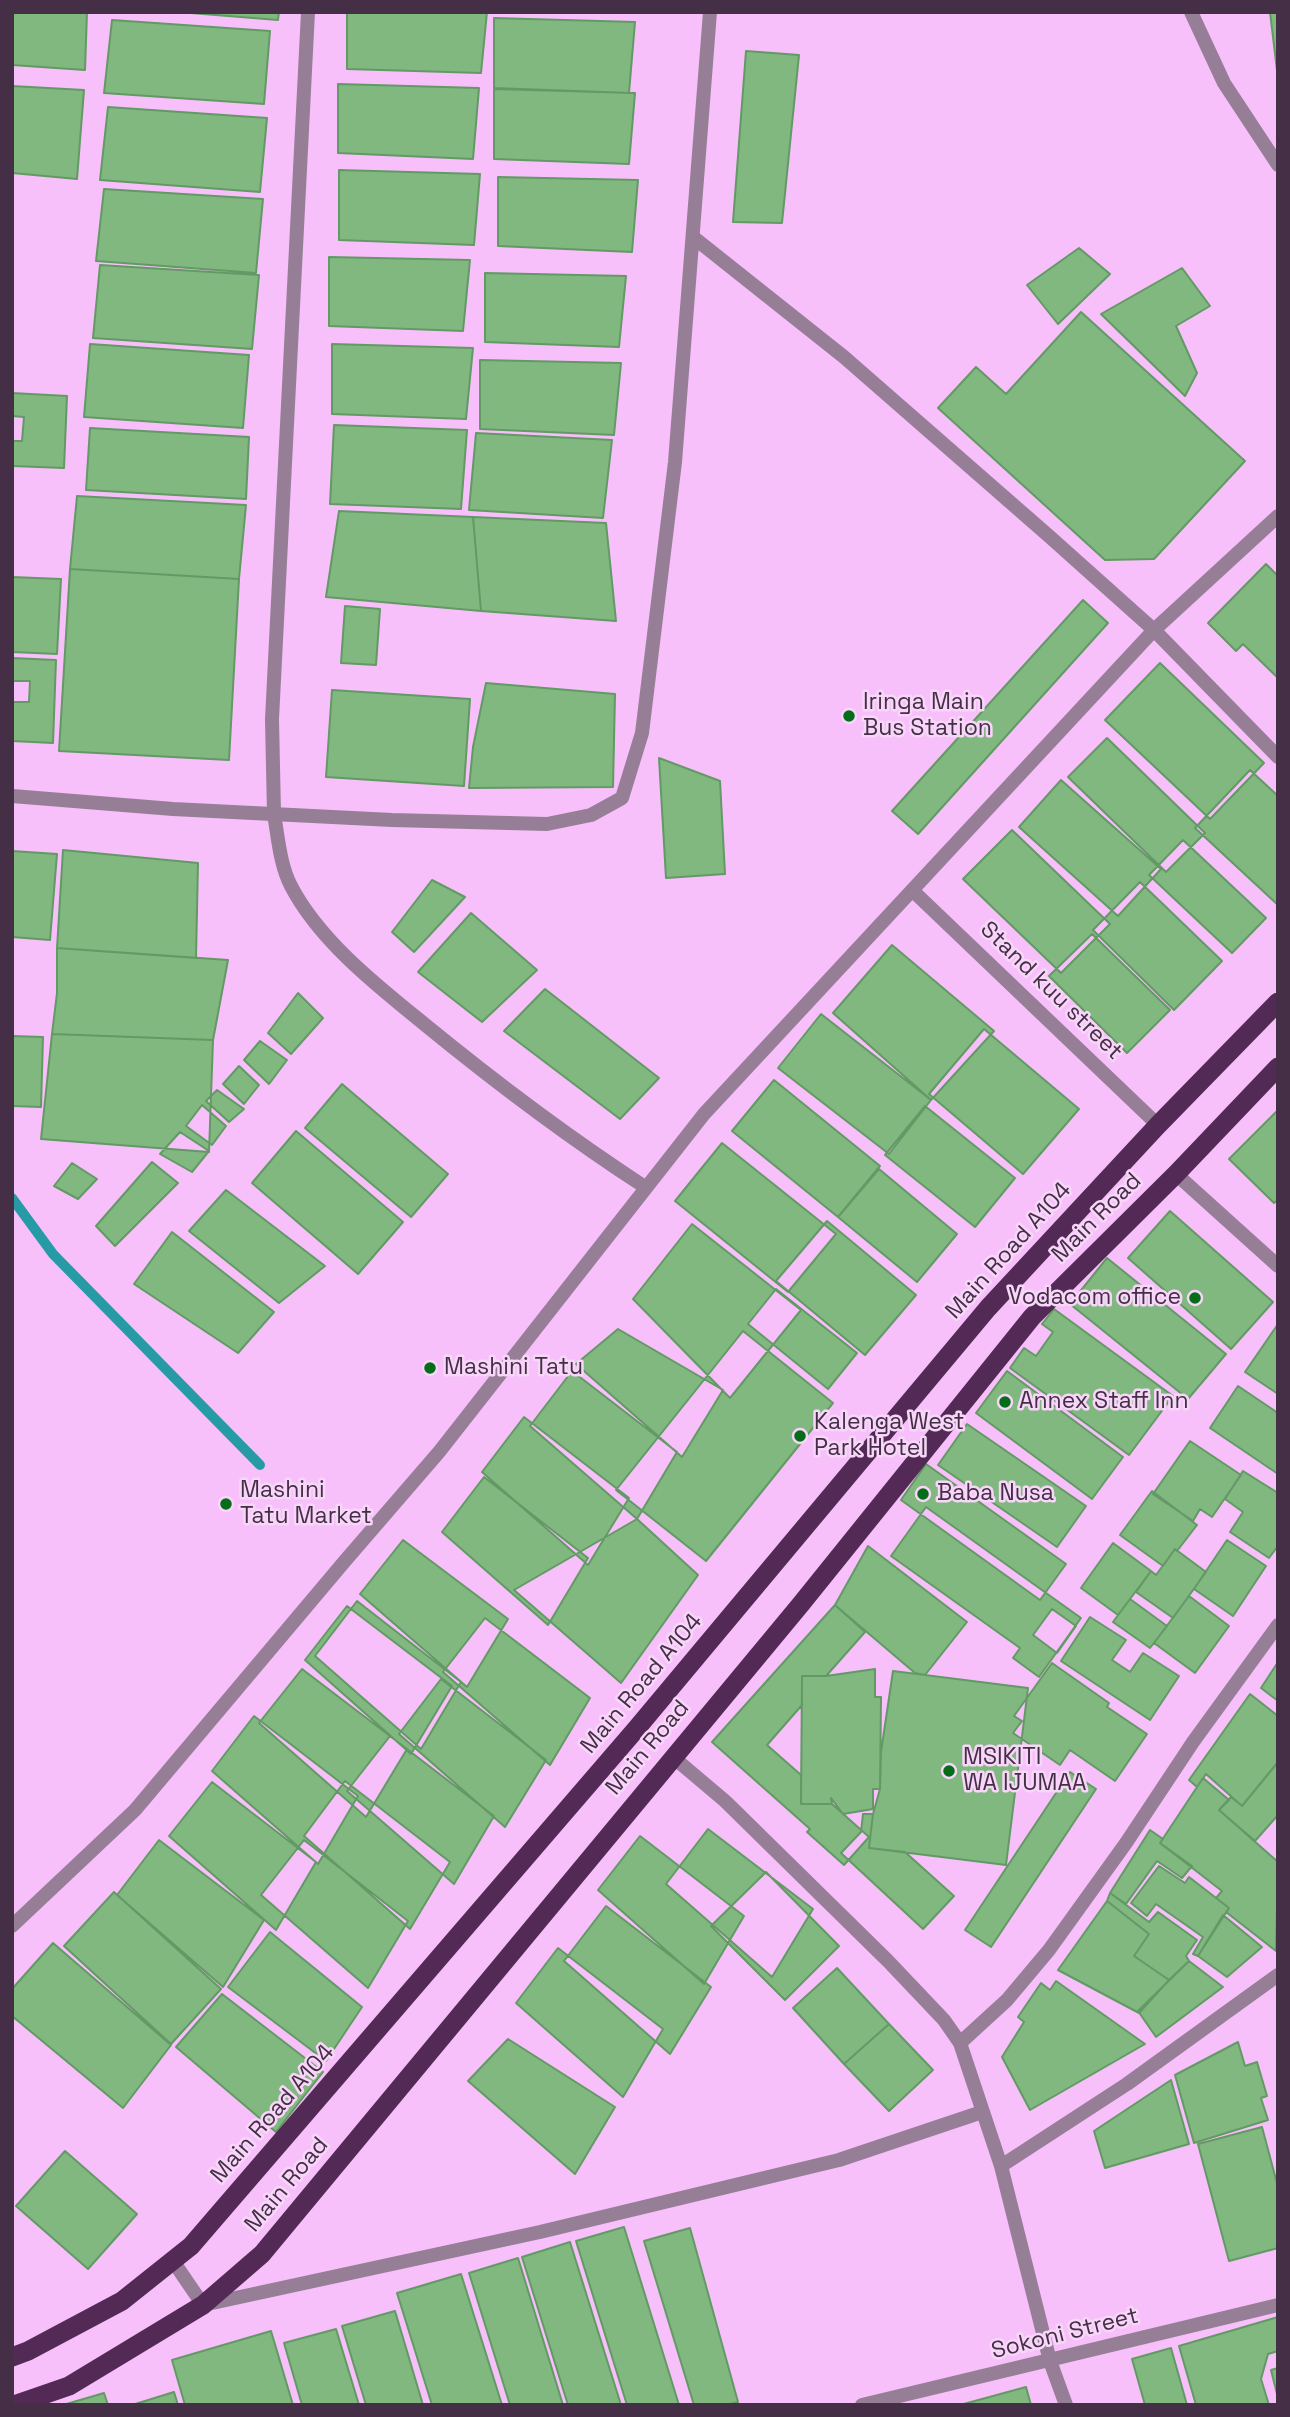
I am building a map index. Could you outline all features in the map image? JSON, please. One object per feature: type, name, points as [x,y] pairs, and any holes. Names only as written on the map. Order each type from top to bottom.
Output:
[{"type":"highway","name":"Main Road A104","points":[[12,2357],[122,2301],[191,2246],[628,1739],[988,1308],[1158,1125],[1278,1002]]},
{"type":"highway","name":"Main Road","points":[[15,2405],[69,2386],[203,2305],[262,2254],[801,1604],[1032,1317],[1176,1174],[1278,1067]]},
{"type":"street","points":[[308,12],[272,719],[274,814],[290,884],[317,926],[384,990],[484,1073],[573,1140],[645,1187]]},
{"type":"street","points":[[12,796],[173,809],[547,824],[591,816],[622,798],[642,733],[676,462],[710,12]]},
{"type":"street","points":[[1191,12],[1224,83],[1278,165]]},
{"type":"street","points":[[693,237],[844,357],[1154,630],[1278,757]]},
{"type":"street","points":[[12,1926],[135,1810],[439,1452],[704,1114],[1154,630],[1278,516]]},
{"type":"street","name":"Stand kuu street","points":[[912,890],[1158,1125]]},
{"type":"street","points":[[1176,1174],[1278,1266]]},
{"type":"street","points":[[960,2043],[1007,2000],[1049,1950],[1278,1625]]},
{"type":"street","points":[[673,1757],[725,1801],[888,1961],[944,2020],[960,2043],[1001,2166],[1050,2361],[1066,2405]]},
{"type":"street","points":[[1001,2166],[1128,2084],[1278,1975]]},
{"type":"street","points":[[173,2261],[203,2305],[540,2232],[839,2160],[982,2112]]},
{"type":"street","name":"Sokoni Street","points":[[862,2405],[1278,2305]]},
{"type":"building","points":[[12,12],[87,12],[85,70],[12,65]]},
{"type":"building","points":[[178,12],[279,12],[278,20]]},
{"type":"building","points":[[347,12],[487,12],[481,73],[347,69]]},
{"type":"building","points":[[1270,12],[1278,12],[1278,79]]},
{"type":"building","points":[[494,18],[635,22],[629,93],[494,88]]},
{"type":"building","points":[[112,20],[270,31],[264,104],[104,93]]},
{"type":"building","points":[[746,51],[799,55],[782,223],[733,222]]},
{"type":"building","points":[[338,84],[479,88],[473,159],[338,153]]},
{"type":"building","points":[[12,86],[84,90],[77,179],[12,173]]},
{"type":"building","points":[[494,89],[635,93],[629,164],[494,159]]},
{"type":"building","points":[[108,107],[267,118],[260,192],[100,180]]},
{"type":"building","points":[[339,170],[480,174],[474,245],[339,240]]},
{"type":"building","points":[[498,177],[638,180],[632,252],[498,246]]},
{"type":"building","points":[[104,189],[263,199],[256,273],[96,261]]},
{"type":"building","points":[[1079,248],[1110,274],[1058,324],[1027,285]]},
{"type":"building","points":[[329,257],[470,260],[463,331],[329,326]]},
{"type":"building","points":[[100,265],[259,275],[252,349],[93,338]]},
{"type":"building","points":[[1182,268],[1210,306],[1176,326],[1197,373],[1185,396],[1101,314]]},
{"type":"building","points":[[485,273],[626,276],[619,347],[485,342]]},
{"type":"building","points":[[1081,312],[1245,461],[1154,559],[1105,560],[938,408],[976,367],[1006,394]]},
{"type":"building","points":[[90,344],[249,355],[243,428],[84,417]]},
{"type":"building","points":[[332,344],[473,348],[466,419],[332,414]]},
{"type":"building","points":[[480,360],[621,363],[614,435],[480,429]]},
{"type":"building","points":[[12,393],[67,396],[64,468],[12,466],[12,441],[22,441],[24,417],[12,416]]},
{"type":"building","points":[[334,425],[467,430],[461,509],[330,504]]},
{"type":"building","points":[[90,428],[249,437],[246,499],[86,490]]},
{"type":"building","points":[[476,433],[612,440],[603,518],[469,510]]},
{"type":"building","points":[[77,496],[246,505],[239,579],[70,569]]},
{"type":"building","points":[[339,511],[473,517],[481,611],[326,597]]},
{"type":"building","points":[[473,517],[606,523],[616,621],[481,611]]},
{"type":"building","points":[[1266,564],[1278,576],[1278,678],[1243,644],[1236,651],[1208,623]]},
{"type":"building","points":[[70,569],[239,579],[229,760],[59,751]]},
{"type":"building","points":[[12,577],[61,579],[57,654],[12,652]]},
{"type":"building","points":[[1083,600],[1108,623],[918,834],[892,811]]},
{"type":"building","points":[[345,606],[380,609],[376,665],[341,663]]},
{"type":"building","points":[[12,658],[56,660],[53,743],[12,741],[12,702],[29,702],[30,681],[12,681]]},
{"type":"building","points":[[1160,663],[1264,763],[1210,819],[1105,720]]},
{"type":"building","points":[[486,683],[615,694],[613,787],[469,788],[473,747]]},
{"type":"building","points":[[332,690],[470,699],[464,786],[326,777]]},
{"type":"building","points":[[1107,738],[1205,833],[1166,872],[1068,777]]},
{"type":"building","points":[[659,758],[720,781],[725,874],[666,878]]},
{"type":"building","points":[[1250,770],[1278,796],[1278,905],[1195,828]]},
{"type":"building","points":[[1061,780],[1161,869],[1118,916],[1019,827]]},
{"type":"building","points":[[1012,830],[1110,924],[1061,973],[963,879]]},
{"type":"building","points":[[1183,840],[1266,918],[1232,953],[1149,875]]},
{"type":"building","points":[[63,850],[198,863],[196,958],[57,948]]},
{"type":"building","points":[[12,851],[57,854],[50,940],[12,937]]},
{"type":"building","points":[[432,880],[465,897],[414,952],[392,932]]},
{"type":"building","points":[[1140,882],[1222,961],[1174,1010],[1093,930]]},
{"type":"building","points":[[471,913],[537,970],[482,1022],[418,972]]},
{"type":"building","points":[[1092,934],[1170,1010],[1127,1053],[1049,976]]},
{"type":"building","points":[[892,945],[994,1031],[931,1100],[833,1013]]},
{"type":"building","points":[[57,948],[228,960],[213,1040],[52,1034],[57,993]]},
{"type":"building","points":[[545,989],[659,1078],[620,1119],[504,1031]]},
{"type":"building","points":[[298,993],[323,1018],[291,1054],[268,1033]]},
{"type":"building","points":[[821,1014],[931,1100],[889,1154],[778,1068]]},
{"type":"building","points":[[984,1029],[1079,1109],[1023,1174],[929,1094]]},
{"type":"building","points":[[52,1034],[213,1040],[209,1152],[41,1139]]},
{"type":"building","points":[[12,1036],[43,1037],[41,1107],[12,1106]]},
{"type":"building","points":[[260,1041],[287,1060],[269,1084],[244,1060]]},
{"type":"building","points":[[239,1066],[259,1085],[244,1104],[223,1084]]},
{"type":"building","points":[[774,1080],[880,1166],[838,1217],[732,1131]]},
{"type":"building","points":[[342,1084],[448,1174],[411,1217],[305,1128]]},
{"type":"building","points":[[217,1090],[244,1109],[229,1122],[206,1101]]},
{"type":"building","points":[[202,1105],[226,1126],[212,1145],[186,1126]]},
{"type":"building","points":[[925,1106],[1015,1178],[975,1227],[885,1155]]},
{"type":"building","points":[[1278,1110],[1278,1200],[1274,1203],[1229,1159]]},
{"type":"building","points":[[296,1131],[403,1222],[358,1274],[252,1183]]},
{"type":"building","points":[[180,1132],[209,1151],[192,1172],[160,1154]]},
{"type":"building","points":[[722,1143],[836,1234],[788,1292],[675,1201]]},
{"type":"building","points":[[152,1162],[178,1183],[115,1246],[96,1226]]},
{"type":"building","points":[[72,1163],[97,1179],[78,1199],[54,1186]]},
{"type":"building","points":[[879,1169],[957,1234],[917,1282],[838,1217]]},
{"type":"building","points":[[226,1190],[325,1266],[279,1303],[189,1231]]},
{"type":"building","points":[[1170,1211],[1273,1302],[1231,1349],[1128,1258]]},
{"type":"building","points":[[827,1221],[916,1295],[865,1355],[776,1281]]},
{"type":"building","points":[[692,1224],[801,1310],[730,1398],[633,1299]]},
{"type":"building","points":[[172,1232],[274,1312],[238,1353],[134,1284]]},
{"type":"building","points":[[1107,1258],[1226,1354],[1188,1399],[1070,1304]]},
{"type":"building","points":[[776,1289],[857,1353],[828,1389],[748,1324]]},
{"type":"building","points":[[1054,1309],[1173,1396],[1129,1455],[1010,1368],[1024,1348],[1036,1356],[1053,1332],[1042,1324]]},
{"type":"building","points":[[1278,1324],[1278,1394],[1245,1372]]},
{"type":"building","points":[[618,1329],[723,1390],[682,1457],[576,1364]]},
{"type":"building","points":[[743,1331],[833,1403],[706,1561],[616,1490]]},
{"type":"building","points":[[572,1371],[677,1452],[637,1519],[530,1426]]},
{"type":"building","points":[[1007,1371],[1123,1457],[1092,1499],[976,1413]]},
{"type":"building","points":[[1238,1386],[1278,1413],[1278,1474],[1210,1428]]},
{"type":"building","points":[[524,1417],[629,1498],[588,1565],[482,1472]]},
{"type":"building","points":[[967,1424],[1086,1506],[1057,1547],[938,1465]]},
{"type":"building","points":[[1190,1441],[1241,1475],[1212,1517],[1200,1509],[1193,1521],[1153,1494]]},
{"type":"building","points":[[926,1464],[1066,1564],[1040,1600],[901,1500]]},
{"type":"building","points":[[1243,1471],[1278,1493],[1278,1546],[1269,1558],[1230,1532],[1243,1512],[1225,1499]]},
{"type":"building","points":[[484,1477],[588,1558],[548,1625],[442,1532]]},
{"type":"building","points":[[1152,1491],[1197,1525],[1163,1566],[1120,1535]]},
{"type":"building","points":[[926,1507],[1081,1618],[1039,1677],[1013,1658],[1020,1648],[891,1556]]},
{"type":"building","points":[[637,1519],[698,1575],[621,1683],[514,1590]]},
{"type":"building","points":[[403,1540],[508,1619],[467,1687],[360,1594]]},
{"type":"building","points":[[1227,1540],[1266,1566],[1233,1616],[1194,1589]]},
{"type":"building","points":[[1113,1543],[1151,1571],[1118,1615],[1081,1588]]},
{"type":"building","points":[[868,1546],[967,1622],[925,1675],[915,1673],[835,1605]]},
{"type":"building","points":[[1175,1549],[1206,1572],[1173,1618],[1136,1592],[1151,1571],[1156,1575]]},
{"type":"building","points":[[1189,1596],[1229,1626],[1195,1673],[1154,1643]]},
{"type":"building","points":[[1130,1599],[1167,1626],[1150,1648],[1113,1622]]},
{"type":"building","points":[[357,1601],[461,1682],[421,1749],[315,1656]]},
{"type":"building","points":[[835,1605],[865,1632],[826,1676],[802,1676],[802,1705],[767,1745],[801,1775],[801,1804],[832,1804],[869,1837],[844,1865],[807,1832],[810,1829],[712,1742]]},
{"type":"building","points":[[347,1606],[452,1686],[411,1754],[305,1660]]},
{"type":"building","points":[[1052,1609],[1076,1626],[1057,1653],[1033,1635]]},
{"type":"building","points":[[1090,1617],[1126,1640],[1112,1660],[1130,1672],[1143,1653],[1179,1676],[1150,1720],[1061,1661]]},
{"type":"building","points":[[485,1618],[590,1698],[550,1765],[443,1672]]},
{"type":"building","points":[[1278,1662],[1278,1701],[1261,1688]]},
{"type":"building","points":[[1052,1663],[1109,1703],[1107,1707],[1147,1734],[1115,1781],[1070,1750],[1060,1765],[1013,1733],[1022,1721],[1014,1716]]},
{"type":"building","points":[[302,1669],[407,1749],[366,1817],[259,1723]]},
{"type":"building","points":[[875,1669],[875,1697],[881,1697],[880,1789],[873,1789],[873,1809],[843,1814],[831,1798],[832,1804],[801,1804],[802,1676],[826,1676]]},
{"type":"building","name":"MSIKITI WA IJUMAA","points":[[893,1671],[1028,1688],[1006,1865],[869,1848],[873,1814],[880,1789],[881,1752]]},
{"type":"building","points":[[441,1679],[546,1760],[505,1827],[399,1734]]},
{"type":"building","points":[[1250,1694],[1278,1716],[1278,1762],[1242,1806],[1206,1774],[1197,1787],[1189,1780]]},
{"type":"building","points":[[254,1716],[358,1796],[318,1864],[212,1771]]},
{"type":"building","points":[[390,1736],[494,1816],[454,1884],[347,1791]]},
{"type":"building","points":[[1278,1762],[1278,1815],[1255,1841],[1219,1810],[1231,1797],[1242,1806]]},
{"type":"building","points":[[1070,1772],[1096,1789],[991,1947],[965,1930]]},
{"type":"building","points":[[1203,1778],[1229,1800],[1219,1810],[1278,1862],[1276,1951],[1226,1912],[1229,1908],[1216,1898],[1222,1891],[1160,1843]]},
{"type":"building","points":[[345,1781],[450,1862],[410,1929],[304,1836]]},
{"type":"building","points":[[212,1782],[316,1862],[276,1930],[169,1836]]},
{"type":"building","points":[[863,1814],[873,1814],[869,1848],[905,1852],[954,1896],[923,1929],[841,1853],[861,1832]]},
{"type":"building","points":[[708,1829],[813,1909],[772,1977],[666,1884]]},
{"type":"building","points":[[1150,1830],[1163,1839],[1160,1843],[1192,1866],[1182,1878],[1157,1861],[1126,1904],[1110,1893]]},
{"type":"building","points":[[640,1836],[744,1916],[704,1984],[598,1890]]},
{"type":"building","points":[[159,1840],[264,1920],[223,1987],[117,1895]]},
{"type":"building","points":[[304,1840],[408,1921],[368,1988],[261,1895]]},
{"type":"building","points":[[1159,1866],[1185,1883],[1189,1877],[1229,1908],[1198,1956],[1193,1954],[1203,1937],[1156,1904],[1147,1916],[1131,1903]]},
{"type":"building","points":[[766,1872],[839,1946],[785,2000],[711,1926]]},
{"type":"building","points":[[114,1892],[221,1989],[171,2044],[64,1946]]},
{"type":"building","points":[[1110,1893],[1149,1922],[1158,1912],[1197,1940],[1186,1956],[1189,1961],[1169,1980],[1134,1956],[1149,1934],[1107,1901]]},
{"type":"building","points":[[1107,1901],[1149,1934],[1134,1956],[1169,1980],[1139,2013],[1058,1970]]},
{"type":"building","points":[[606,1906],[711,1987],[670,2054],[564,1961]]},
{"type":"building","points":[[1223,1915],[1262,1947],[1227,1977],[1198,1956]]},
{"type":"building","points":[[270,1932],[362,2007],[326,2061],[228,1987]]},
{"type":"building","points":[[53,1943],[171,2045],[123,2108],[12,2016],[12,1989]]},
{"type":"building","points":[[558,1948],[663,2029],[623,2097],[516,2003]]},
{"type":"building","points":[[1189,1961],[1223,1987],[1156,2037],[1138,2011]]},
{"type":"building","points":[[837,1968],[889,2024],[844,2064],[793,2008]]},
{"type":"building","points":[[1056,1981],[1145,2044],[1030,2110],[1002,2057],[1024,2022],[1018,2017],[1041,1983],[1050,1990]]},
{"type":"building","points":[[222,1994],[323,2072],[276,2132],[176,2047]]},
{"type":"building","points":[[889,2024],[933,2070],[889,2111],[844,2064]]},
{"type":"building","points":[[508,2039],[615,2107],[575,2174],[468,2081]]},
{"type":"building","points":[[1238,2042],[1245,2066],[1257,2062],[1267,2096],[1261,2098],[1268,2120],[1194,2143],[1175,2075]]},
{"type":"building","points":[[1171,2080],[1189,2144],[1105,2168],[1094,2131]]},
{"type":"building","points":[[1262,2127],[1278,2187],[1278,2248],[1229,2261],[1198,2144]]},
{"type":"building","points":[[65,2151],[137,2214],[88,2269],[16,2206]]},
{"type":"building","points":[[624,2227],[679,2405],[627,2405],[576,2241]]},
{"type":"building","points":[[690,2228],[738,2402],[727,2405],[694,2405],[644,2241]]},
{"type":"building","points":[[570,2242],[621,2405],[568,2405],[522,2257]]},
{"type":"building","points":[[518,2258],[563,2405],[510,2405],[469,2273]]},
{"type":"building","points":[[461,2274],[502,2405],[432,2405],[397,2293]]},
{"type":"building","points":[[395,2311],[423,2405],[366,2405],[342,2326]]},
{"type":"building","points":[[1278,2317],[1278,2351],[1268,2354],[1261,2379],[1269,2405],[1196,2405],[1179,2346]]},
{"type":"building","points":[[336,2329],[359,2405],[302,2405],[284,2343]]},
{"type":"building","points":[[271,2331],[293,2405],[185,2405],[172,2360]]},
{"type":"building","points":[[1171,2348],[1187,2405],[1145,2405],[1132,2359]]},
{"type":"building","points":[[1278,2368],[1278,2398],[1271,2370]]},
{"type":"building","points":[[1026,2387],[1031,2405],[960,2405]]},
{"type":"building","points":[[174,2392],[178,2405],[132,2405]]},
{"type":"building","points":[[104,2393],[108,2405],[63,2405]]},
{"type":"waterway","points":[[12,1198],[53,1254],[260,1465]]},
{"type":"place","name":"Iringa Main Bus Station","points":[[849,716]]},
{"type":"place","name":"Vodacom office","points":[[1195,1298]]},
{"type":"place","name":"Mashini Tatu","points":[[430,1368]]},
{"type":"place","name":"Annex Staff Inn","points":[[1005,1402]]},
{"type":"place","name":"Kalenga West Park Hotel","points":[[800,1436]]},
{"type":"place","name":"Baba Nusa","points":[[923,1494]]},
{"type":"place","name":"Mashini Tatu Market","points":[[226,1504]]},
{"type":"place","name":"MSIKITI WA IJUMAA","points":[[949,1771]]}]
